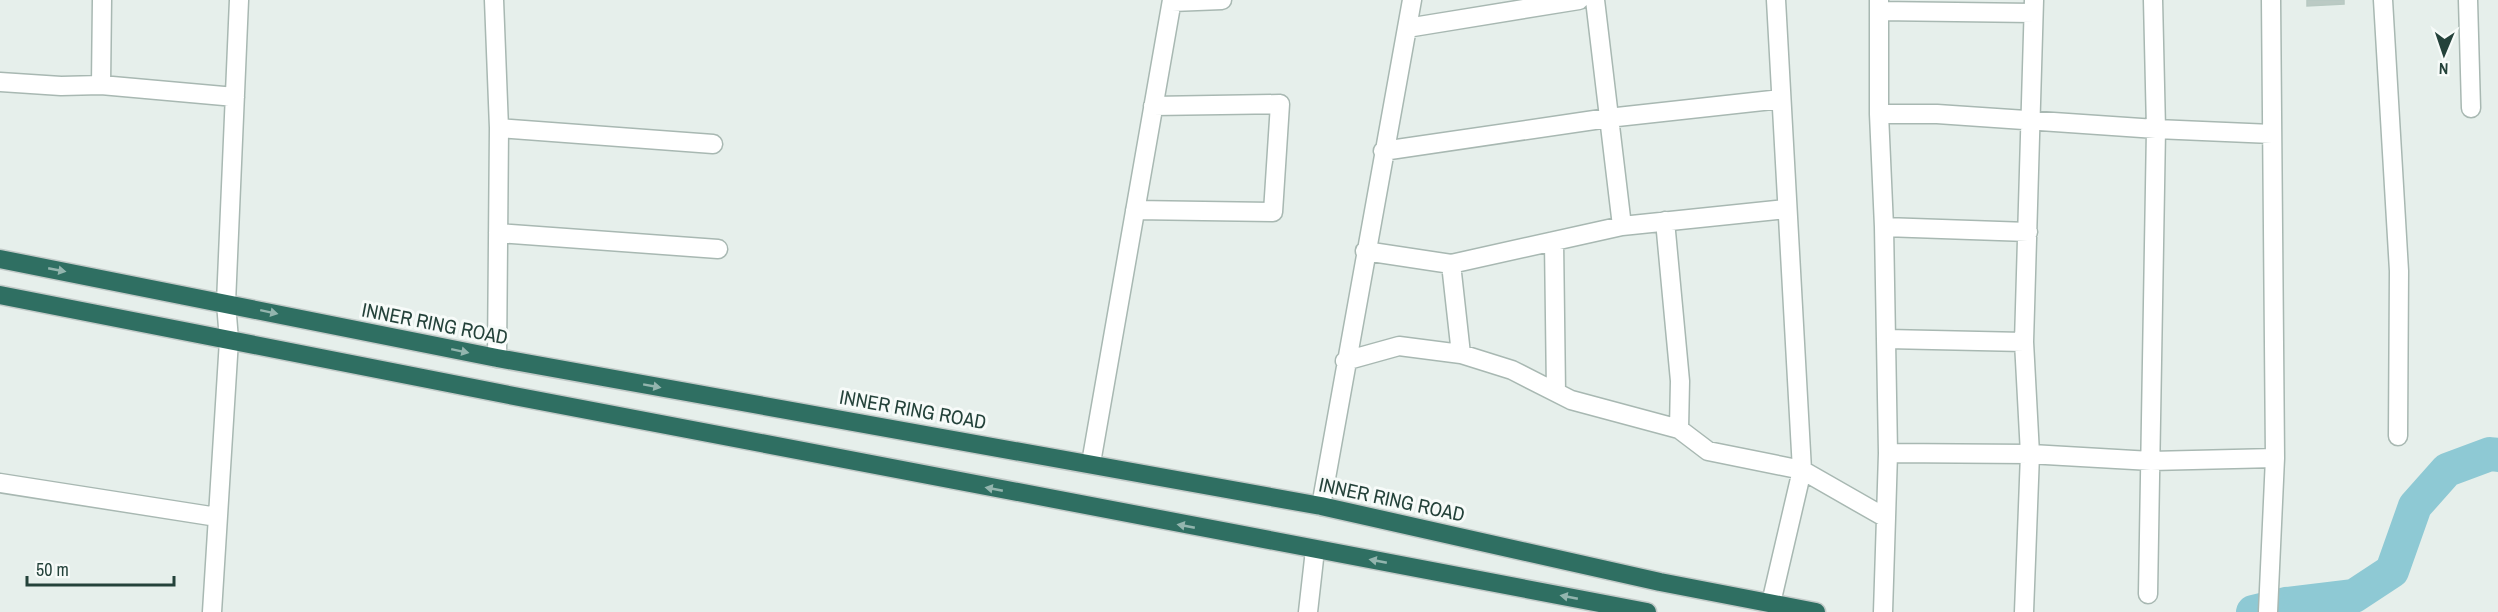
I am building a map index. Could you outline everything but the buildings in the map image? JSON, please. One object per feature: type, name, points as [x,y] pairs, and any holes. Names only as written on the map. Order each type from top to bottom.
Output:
[{"type":"highway","name":"INNER RING ROAD","points":[[0,259],[497,358],[1321,506],[1660,582],[1816,612]]},
{"type":"highway","points":[[0,295],[1647,612]]},
{"type":"street","points":[[101,85],[102,0]]},
{"type":"street","points":[[212,612],[229,340],[226,303],[239,0]]},
{"type":"street","points":[[494,0],[499,128],[497,358]]},
{"type":"street","points":[[1091,463],[1172,1],[1222,0]]},
{"type":"street","points":[[1321,506],[1365,251],[1412,0]]},
{"type":"street","points":[[1407,28],[1578,0]]},
{"type":"street","points":[[1595,0],[1622,226]]},
{"type":"street","points":[[1771,603],[1802,470],[1776,0]]},
{"type":"street","points":[[2148,594],[2156,129],[2153,0]]},
{"type":"street","points":[[2268,612],[2275,458],[2271,0]]},
{"type":"street","points":[[2383,0],[2399,271],[2398,436]]},
{"type":"street","points":[[2468,0],[2471,108]]},
{"type":"street","points":[[1883,612],[1888,453],[1887,339],[1879,114],[1879,5],[2033,7],[2024,342],[2030,454],[2024,612]]},
{"type":"street","points":[[0,82],[61,86],[101,85],[235,97]]},
{"type":"street","points":[[1383,151],[1608,118],[1781,99]]},
{"type":"street","points":[[1135,210],[1274,212],[1280,104],[1153,106]]},
{"type":"street","points":[[1879,114],[1937,114],[2031,122],[2272,134]]},
{"type":"street","points":[[499,128],[713,144]]},
{"type":"street","points":[[1365,251],[1451,264],[1622,226],[1786,209]]},
{"type":"street","points":[[1665,221],[1680,381],[1679,429]]},
{"type":"street","points":[[1884,227],[2028,232]]},
{"type":"street","points":[[498,233],[718,249]]},
{"type":"street","points":[[1554,241],[1556,392]]},
{"type":"street","points":[[1451,264],[1461,354]]},
{"type":"street","points":[[1887,339],[2024,342]]},
{"type":"street","points":[[1346,361],[1399,346],[1461,354],[1512,370],[1571,400],[1679,429],[1708,451],[1802,470],[1886,519]]},
{"type":"street","points":[[1888,453],[2030,454],[2151,461],[2275,458]]},
{"type":"street","points":[[0,483],[217,517]]},
{"type":"street","points":[[1308,612],[1316,550]]},
{"type":"waterway","points":[[2253,612],[2286,604],[2354,596],[2392,571],[2415,506],[2447,470],[2490,454],[2498,455]]}]
